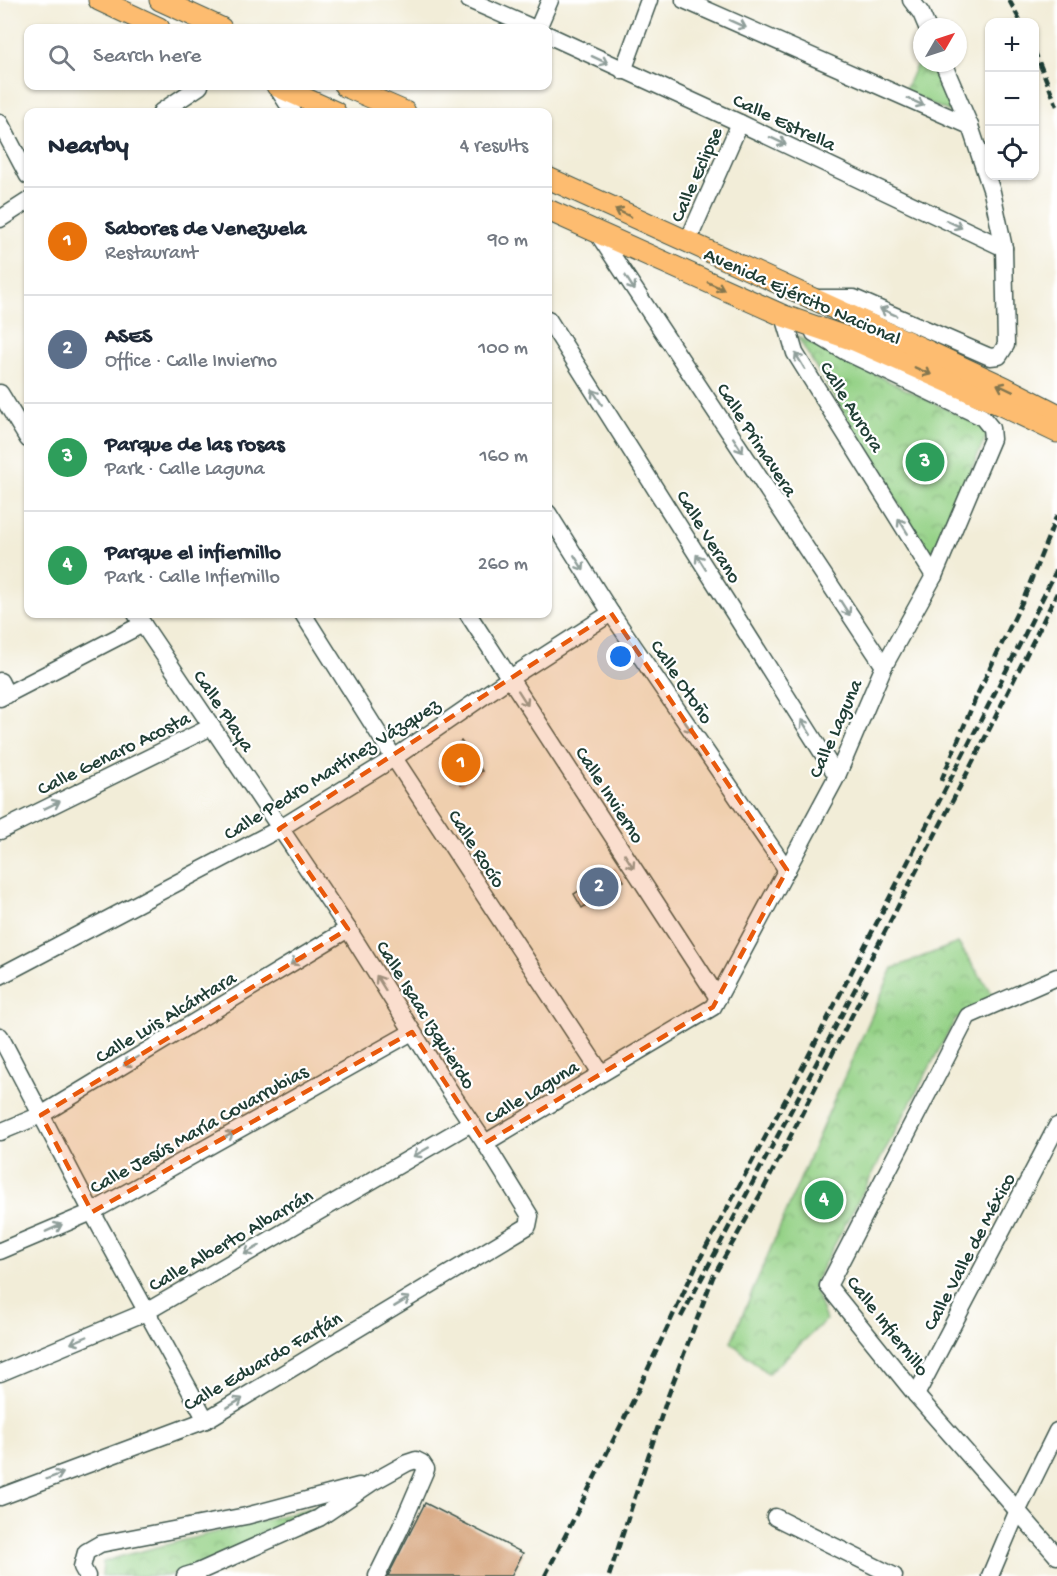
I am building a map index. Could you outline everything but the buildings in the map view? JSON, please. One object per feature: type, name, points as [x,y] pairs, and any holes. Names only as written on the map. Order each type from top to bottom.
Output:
[{"type":"main road","points":[[99,0],[150,24]]},
{"type":"main road","points":[[160,0],[212,24]]},
{"type":"main road","points":[[285,90],[326,108]]},
{"type":"main road","points":[[354,90],[396,108]]},
{"type":"main road","name":"Avenida Ejército Nacional","points":[[552,180],[1006,388],[1057,414]]},
{"type":"main road","name":"Avenida Ejército Nacional","points":[[552,212],[787,317],[854,340],[1057,432]]},
{"type":"street","points":[[469,0],[524,24]]},
{"type":"street","points":[[540,24],[550,0]]},
{"type":"street","points":[[623,71],[649,0]]},
{"type":"street","points":[[684,0],[970,126]]},
{"type":"street","points":[[911,0],[923,18]]},
{"type":"street","name":"Calle Estrella","points":[[552,37],[1004,248]]},
{"type":"street","points":[[810,298],[854,298],[990,357],[999,356],[1006,345],[1004,248],[992,192],[970,126],[947,72]]},
{"type":"street","points":[[167,108],[195,90]]},
{"type":"street","points":[[279,90],[290,108]]},
{"type":"street","points":[[0,123],[24,168]]},
{"type":"street","name":"Calle Eclipse","points":[[687,243],[740,123]]},
{"type":"street","points":[[0,219],[24,204]]},
{"type":"street","name":"Calle Primavera","points":[[598,234],[884,666]]},
{"type":"street","name":"Calle Aurora","points":[[787,317],[795,353],[934,576]]},
{"type":"street","name":"Calle Laguna","points":[[485,1143],[713,1007],[837,776],[884,666],[934,576],[992,439],[991,428],[982,417],[846,352],[787,317]]},
{"type":"street","name":"Calle Verano","points":[[552,326],[837,776]]},
{"type":"street","points":[[0,393],[24,432]]},
{"type":"street","name":"Calle Otoño","points":[[552,519],[611,613],[787,870]]},
{"type":"street","name":"Calle Pedro Martínez Vázquez","points":[[0,976],[279,829],[394,758],[510,678],[611,613]]},
{"type":"street","name":"Calle Rocío","points":[[306,618],[394,758],[601,1073]]},
{"type":"street","name":"Calle Invierno","points":[[471,618],[718,998]]},
{"type":"street","points":[[2,691],[140,619]]},
{"type":"street","name":"Calle Playa","points":[[140,619],[279,829]]},
{"type":"street","name":"Calle Genaro Acosta","points":[[0,831],[211,727]]},
{"type":"street","name":"Calle Isaac Izquierdo","points":[[279,829],[348,930],[485,1143],[530,1216],[528,1226]]},
{"type":"street","name":"Calle Luis Alcántara","points":[[0,1132],[41,1115],[348,930]]},
{"type":"street","name":"Calle Infiernillo","points":[[1057,978],[968,1016],[828,1286],[916,1395],[1057,1556]]},
{"type":"street","name":"Calle Jesús María Covarrubias","points":[[0,1251],[92,1212],[412,1032]]},
{"type":"street","points":[[0,1036],[92,1212],[206,1420]]},
{"type":"street","name":"Calle Alberto Albarrán","points":[[0,1373],[146,1312],[471,1123]]},
{"type":"street","name":"Calle Valle de México","points":[[916,1395],[1057,1126]]},
{"type":"street","name":"Calle Eduardo Farfán","points":[[0,1497],[206,1420],[528,1226]]},
{"type":"street","points":[[990,1576],[1018,1510],[1057,1431]]},
{"type":"street","points":[[185,1576],[319,1518],[371,1483],[416,1460],[426,1468],[401,1527],[376,1576]]},
{"type":"street","points":[[87,1576],[82,1567],[86,1552],[100,1545],[246,1516],[371,1483]]},
{"type":"street","points":[[775,1517],[894,1576]]},
{"type":"highlighted area","points":[[611,613],[787,870],[713,1007],[485,1143],[412,1032],[92,1212],[41,1115],[348,929],[279,829]]},
{"type":"green space","points":[[913,72],[936,72],[957,115],[904,92]]},
{"type":"green space","points":[[797,336],[989,430],[932,559]]},
{"type":"green space","points":[[958,943],[994,997],[955,1020],[813,1285],[826,1320],[768,1374],[731,1342],[827,1116],[893,968]]},
{"type":"green space","points":[[331,1503],[315,1513],[197,1567],[167,1576],[102,1576],[103,1562]]},
{"type":"railway","points":[[1009,0],[1019,18]]},
{"type":"railway","points":[[1039,62],[1057,106]]},
{"type":"railway","points":[[941,781],[977,695],[1024,598],[1057,515]]},
{"type":"railway","points":[[545,1576],[634,1399],[695,1268],[796,1080],[1057,569]]},
{"type":"railway","points":[[681,1317],[825,1047],[978,752],[1057,593]]},
{"type":"railway","points":[[609,1576],[668,1396],[713,1277],[763,1190],[866,988]]},
{"type":"place","name":"Parque de las rosas","points":[[925,462]]},
{"type":"place","name":"Sabores de Venezuela","points":[[461,763]]},
{"type":"place","name":"ASES","points":[[599,887]]},
{"type":"place","name":"Parque el infiernillo","points":[[824,1200]]}]
